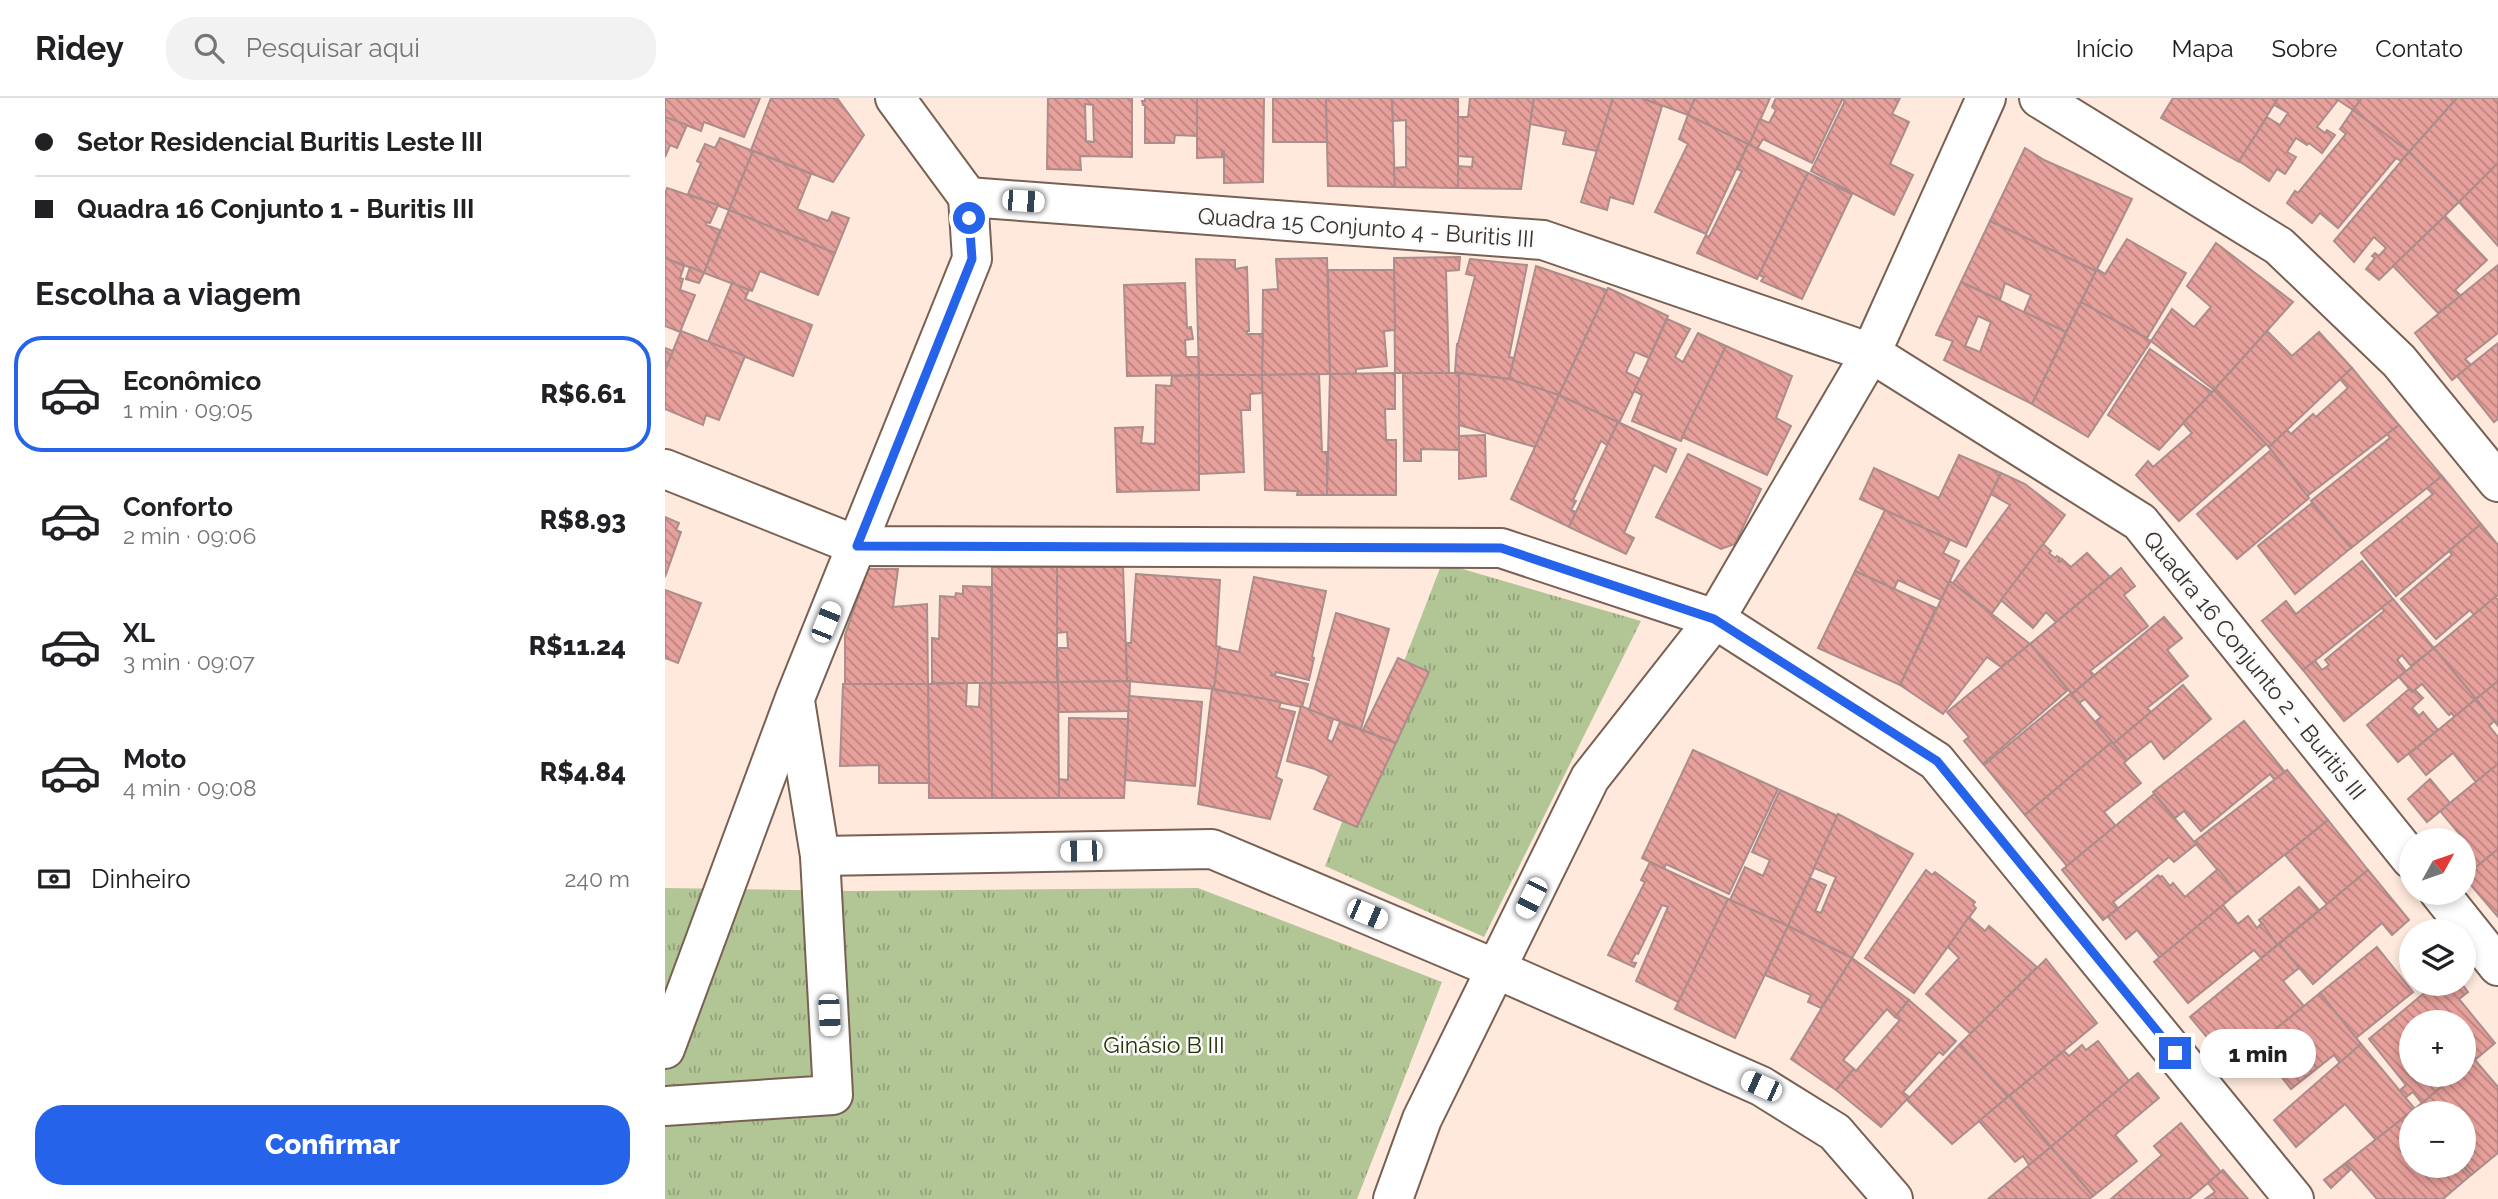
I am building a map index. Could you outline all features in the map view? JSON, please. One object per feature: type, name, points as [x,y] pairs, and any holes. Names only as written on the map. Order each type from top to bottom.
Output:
[{"type":"street","points":[[665,1049],[795,698],[972,259],[968,197],[895,98]]},
{"type":"street","points":[[1393,1199],[1422,1119],[1590,778],[1714,619],[1871,353],[1986,98]]},
{"type":"street","points":[[2039,98],[2279,246],[2399,361],[2498,482]]},
{"type":"street","name":"Quadra 15 Conjunto 4 - Buritis III","points":[[968,197],[1543,240],[1871,353]]},
{"type":"street","name":"Quadra 16 Conjunto 2 - Buritis III","points":[[1871,353],[2140,522],[2399,844]]},
{"type":"street","points":[[665,469],[857,546],[1501,548],[1714,619],[1937,761],[2294,1199]]},
{"type":"street","points":[[665,1106],[834,1095],[820,856],[795,698]]},
{"type":"street","points":[[820,856],[1212,849],[1496,969],[1761,1086],[1835,1132],[1893,1199]]},
{"type":"street","points":[[2449,905],[2498,966]]},
{"type":"green space","points":[[1442,563],[1641,621],[1484,937],[1325,866]]},
{"type":"green space","name":"Ginásio B III","points":[[665,888],[852,891],[1198,888],[1442,982],[1357,1199],[665,1199]]},
{"type":"building","points":[[665,98],[760,98],[744,137],[704,122],[701,131],[665,117]]},
{"type":"building","points":[[771,98],[837,98],[864,135],[833,182],[751,150]]},
{"type":"building","points":[[1048,98],[1132,98],[1132,157],[1080,156],[1081,170],[1047,169]],"holes":[[[1085,104],[1093,105],[1094,142],[1086,141]]]},
{"type":"building","points":[[1145,98],[1197,98],[1197,136],[1175,135],[1174,143],[1145,143],[1145,105],[1142,101],[1145,101]]},
{"type":"building","points":[[1197,98],[1264,98],[1263,182],[1224,183],[1222,150],[1222,157],[1197,158]]},
{"type":"building","points":[[1273,98],[1326,98],[1327,142],[1273,142]]},
{"type":"building","points":[[1326,98],[1392,98],[1395,187],[1328,186]]},
{"type":"building","points":[[1392,98],[1458,98],[1458,188],[1395,187],[1394,168],[1406,167],[1406,120],[1393,121]]},
{"type":"building","points":[[1470,98],[1534,98],[1521,189],[1458,188],[1458,166],[1472,167],[1473,157],[1458,156],[1458,117],[1468,117]]},
{"type":"building","points":[[1534,98],[1613,98],[1597,151],[1563,144],[1566,131],[1530,124]]},
{"type":"building","points":[[1613,98],[1642,98],[1662,106],[1633,204],[1610,197],[1607,210],[1581,202]]},
{"type":"building","points":[[1642,98],[1695,98],[1688,115]]},
{"type":"building","points":[[1695,98],[1770,98],[1749,145],[1688,115]]},
{"type":"building","points":[[1776,98],[1843,98],[1812,163],[1763,139],[1757,149],[1749,145],[1760,119],[1769,123],[1776,110],[1772,107]]},
{"type":"building","points":[[1843,98],[1900,98],[1892,114],[1909,122],[1890,164],[1913,175],[1894,215],[1811,171],[1845,101]]},
{"type":"building","points":[[2173,98],[2278,98],[2239,162],[2161,118]]},
{"type":"building","points":[[2278,98],[2335,98],[2338,100],[2317,127],[2325,133],[2327,130],[2335,135],[2322,153],[2309,143],[2307,145],[2296,138],[2287,152],[2296,157],[2285,174],[2277,169],[2269,181],[2239,161],[2267,117],[2280,125],[2288,113],[2274,105]]},
{"type":"building","points":[[2335,98],[2362,98],[2353,110]]},
{"type":"building","points":[[2362,98],[2457,98],[2409,152],[2353,110]]},
{"type":"building","points":[[2457,98],[2498,98],[2498,163],[2459,202],[2409,152]]},
{"type":"building","points":[[2353,110],[2409,152],[2401,161],[2396,158],[2338,228],[2320,213],[2312,223],[2287,203],[2346,134],[2340,129]]},
{"type":"building","points":[[1688,115],[1748,144],[1706,234],[1655,212],[1688,144],[1679,139]]},
{"type":"building","points":[[665,117],[687,125],[677,148],[670,145],[665,157]]},
{"type":"building","points":[[720,138],[753,151],[729,210],[688,194],[701,163],[697,161],[705,144],[715,148]]},
{"type":"building","points":[[1748,144],[1808,173],[1757,279],[1697,253],[1706,235],[1709,237],[1742,171],[1737,169]]},
{"type":"building","points":[[2025,148],[2044,160],[2132,199],[2096,271],[1990,221]]},
{"type":"building","points":[[753,151],[811,174],[797,209],[828,221],[832,212],[849,218],[835,253],[729,210]]},
{"type":"building","points":[[2409,152],[2459,202],[2379,280],[2366,269],[2375,258],[2372,256],[2375,253],[2379,256],[2386,248],[2374,237],[2354,262],[2334,241]]},
{"type":"building","points":[[2498,163],[2498,246],[2459,202]]},
{"type":"building","points":[[1808,173],[1852,194],[1802,299],[1761,281],[1764,277],[1759,275]]},
{"type":"building","points":[[667,188],[718,205],[710,223],[707,222],[706,225],[720,230],[704,273],[665,258]]},
{"type":"building","points":[[729,210],[835,253],[818,295],[760,271],[752,291],[704,273]]},
{"type":"building","points":[[2445,216],[2487,260],[2455,290],[2461,296],[2438,313],[2393,266]]},
{"type":"building","points":[[1990,221],[2096,271],[2066,332],[2024,312],[2031,295],[2005,283],[2000,300],[1961,282]]},
{"type":"building","points":[[2127,239],[2186,273],[2147,338],[2081,302],[2097,269],[2105,274]]},
{"type":"building","points":[[2216,243],[2293,302],[2214,390],[2151,341],[2172,309],[2194,327],[2211,307],[2187,286]]},
{"type":"building","points":[[1460,257],[1459,270],[1446,271],[1449,373],[1395,373],[1394,258]]},
{"type":"building","points":[[665,258],[684,266],[680,290],[695,295],[680,332],[665,326]]},
{"type":"building","points":[[1327,258],[1330,374],[1262,375],[1263,290],[1278,289],[1276,259]]},
{"type":"building","points":[[1196,259],[1235,260],[1235,269],[1247,267],[1247,334],[1263,334],[1262,375],[1199,375]]},
{"type":"building","points":[[1470,259],[1527,265],[1509,357],[1514,358],[1509,379],[1455,372],[1457,344],[1475,276],[1466,274]]},
{"type":"building","points":[[2498,265],[2498,333],[2465,359],[2471,365],[2452,380],[2415,333]]},
{"type":"building","points":[[1536,266],[1607,290],[1559,395],[1509,379]]},
{"type":"building","points":[[690,267],[704,273],[699,283],[686,279]]},
{"type":"building","points":[[1328,270],[1394,270],[1395,330],[1384,331],[1387,366],[1356,369],[1356,374],[1330,374]]},
{"type":"building","points":[[1961,282],[2066,332],[2032,404],[1944,360],[1953,341],[1936,335]],"holes":[[[1978,316],[1991,322],[1980,352],[1965,346]]]},
{"type":"building","points":[[732,283],[749,290],[745,299],[812,325],[793,376],[708,342]]},
{"type":"building","points":[[1185,283],[1187,328],[1191,327],[1193,339],[1185,340],[1186,357],[1198,357],[1199,375],[1127,376],[1124,285]]},
{"type":"building","points":[[1608,288],[1668,316],[1649,358],[1635,352],[1626,372],[1640,379],[1619,423],[1559,395]]},
{"type":"building","points":[[2081,302],[2151,341],[2088,437],[2032,404]]},
{"type":"building","points":[[1667,319],[1690,329],[1675,357],[1683,362],[1698,333],[1726,346],[1681,441],[1632,421],[1642,395],[1634,391]]},
{"type":"building","points":[[681,331],[745,356],[719,420],[706,415],[703,425],[665,409],[665,370]]},
{"type":"building","points":[[2267,331],[2292,356],[2319,332],[2352,368],[2269,447],[2214,390]]},
{"type":"building","points":[[2498,343],[2498,419],[2494,422],[2457,376]]},
{"type":"building","points":[[1726,346],[1792,376],[1776,418],[1791,426],[1767,475],[1682,437]]},
{"type":"building","points":[[665,348],[673,351],[665,370]]},
{"type":"building","points":[[2150,349],[2212,392],[2159,450],[2108,415]]},
{"type":"building","points":[[2352,368],[2399,425],[2307,496],[2269,447],[2287,430],[2291,434],[2313,414],[2316,417],[2348,388],[2340,379]]},
{"type":"building","points":[[1395,373],[1395,409],[1385,409],[1386,440],[1396,440],[1396,495],[1327,495],[1330,374]]},
{"type":"building","points":[[1403,373],[1459,373],[1459,450],[1421,449],[1421,461],[1404,461]]},
{"type":"building","points":[[1459,373],[1509,379],[1559,395],[1535,447],[1459,425]]},
{"type":"building","points":[[1319,374],[1322,452],[1327,452],[1327,495],[1297,495],[1298,491],[1265,490],[1262,375]]},
{"type":"building","points":[[1199,375],[1199,490],[1117,492],[1115,428],[1143,427],[1141,443],[1155,444],[1156,385],[1171,386],[1172,376]]},
{"type":"building","points":[[1199,375],[1262,375],[1262,393],[1250,394],[1250,410],[1241,410],[1244,472],[1199,474]]},
{"type":"building","points":[[2214,390],[2266,444],[2179,521],[2136,475],[2148,461],[2153,467],[2192,433],[2183,423]]},
{"type":"building","points":[[1559,395],[1618,422],[1607,445],[1601,441],[1573,500],[1576,501],[1571,510],[1576,512],[1569,527],[1511,499]]},
{"type":"building","points":[[1618,422],[1676,449],[1666,472],[1654,465],[1624,533],[1634,538],[1626,554],[1569,527]]},
{"type":"building","points":[[2399,425],[2442,476],[2351,548],[2311,501],[2390,438],[2387,434]]},
{"type":"building","points":[[1485,435],[1486,476],[1459,479],[1459,436]]},
{"type":"building","points":[[2271,450],[2309,498],[2237,559],[2197,514]]},
{"type":"building","points":[[1688,454],[1761,489],[1735,544],[1721,549],[1656,517]]},
{"type":"building","points":[[1959,455],[2001,473],[1966,547],[1860,499],[1874,468],[1939,498]]},
{"type":"building","points":[[2001,473],[2025,484],[2065,515],[1992,613],[1953,583],[2010,505],[1991,494]]},
{"type":"building","points":[[2442,476],[2481,524],[2396,596],[2361,553],[2433,494],[2427,488]]},
{"type":"building","points":[[2312,503],[2351,548],[2295,594],[2258,546]]},
{"type":"building","points":[[1885,510],[1950,540],[1943,553],[1959,561],[1941,600],[1898,580],[1894,589],[1855,571]]},
{"type":"building","points":[[665,517],[679,523],[676,530],[681,532],[665,577]]},
{"type":"building","points":[[2481,524],[2498,545],[2498,595],[2474,615],[2470,610],[2436,639],[2401,599],[2452,555],[2449,551]]},
{"type":"building","points":[[2043,544],[2055,558],[2060,558],[2058,561],[2062,559],[2071,567],[2087,553],[2110,577],[2056,622],[2046,612],[2033,628],[2001,600]]},
{"type":"building","points":[[2362,561],[2393,599],[2303,670],[2262,621],[2286,601],[2296,614]]},
{"type":"building","points":[[992,567],[1057,567],[1057,682],[992,683]]},
{"type":"building","points":[[1057,567],[1123,567],[1127,681],[1058,682],[1057,648],[1068,648],[1067,632],[1057,633]]},
{"type":"building","points":[[2121,568],[2135,586],[2124,595],[2148,626],[2090,671],[2094,675],[2072,694],[2030,644]]},
{"type":"building","points":[[868,569],[898,569],[893,607],[927,604],[928,684],[845,684],[845,635]]},
{"type":"building","points":[[1855,571],[1936,608],[1900,685],[1818,648]]},
{"type":"building","points":[[1136,574],[1220,580],[1216,646],[1220,647],[1214,689],[1127,681],[1126,643],[1131,643]]},
{"type":"building","points":[[1254,577],[1326,591],[1309,680],[1276,672],[1275,675],[1270,675],[1308,684],[1302,707],[1214,689],[1219,648],[1239,652]]},
{"type":"building","points":[[1950,581],[2030,644],[2001,667],[1987,657],[1943,714],[1900,685]]},
{"type":"building","points":[[963,586],[991,587],[992,683],[932,683],[932,638],[939,639],[940,596],[955,597],[956,593],[963,594]]},
{"type":"building","points":[[665,590],[701,603],[678,663],[665,658]]},
{"type":"building","points":[[2495,597],[2498,600],[2498,681],[2476,699],[2434,648]]},
{"type":"building","points":[[2393,599],[2434,648],[2411,666],[2402,655],[2397,660],[2406,671],[2344,721],[2303,670],[2315,661],[2322,670],[2329,665],[2325,660],[2384,611],[2382,607]]},
{"type":"building","points":[[1336,613],[1389,629],[1361,729],[1309,710]]},
{"type":"building","points":[[2164,617],[2182,638],[2167,650],[2188,676],[2147,708],[2151,712],[2113,744],[2095,722],[2101,717],[2085,699],[2079,703],[2072,694]]},
{"type":"building","points":[[2030,644],[2068,690],[1983,764],[1964,741],[1969,737],[1947,712]]},
{"type":"building","points":[[2434,648],[2476,699],[2455,717],[2451,713],[2449,715],[2422,684],[2412,692],[2399,677]]},
{"type":"building","points":[[1398,658],[1429,672],[1396,743],[1363,730]]},
{"type":"building","points":[[1130,681],[1129,711],[1059,712],[1058,682]]},
{"type":"building","points":[[2498,681],[2498,726],[2476,699]]},
{"type":"building","points":[[1058,682],[1059,798],[992,798],[991,683]]},
{"type":"building","points":[[967,683],[966,706],[979,707],[980,683],[991,683],[992,798],[929,798],[928,684]]},
{"type":"building","points":[[843,684],[928,684],[929,783],[879,783],[879,765],[840,766]]},
{"type":"building","points":[[2183,685],[2211,719],[2164,759],[2151,741],[2127,760],[2113,744]]},
{"type":"building","points":[[1212,689],[1281,702],[1279,708],[1295,712],[1276,777],[1282,780],[1270,819],[1198,804]]},
{"type":"building","points":[[2409,689],[2412,692],[2415,690],[2423,698],[2412,708],[2419,716],[2423,712],[2438,730],[2398,762],[2367,725]]},
{"type":"building","points":[[2071,693],[2112,742],[2025,815],[1984,765]]},
{"type":"building","points":[[1129,696],[1202,702],[1195,786],[1125,780]]},
{"type":"building","points":[[2476,699],[2494,721],[2489,726],[2498,737],[2498,764],[2476,782],[2453,753],[2426,775],[2409,754]]},
{"type":"building","points":[[1301,706],[1333,719],[1327,739],[1332,742],[1340,722],[1396,743],[1357,827],[1314,809],[1329,776],[1287,761]]},
{"type":"building","points":[[1069,718],[1128,719],[1124,798],[1059,798],[1059,779],[1068,780]]},
{"type":"building","points":[[2244,721],[2285,772],[2275,780],[2270,774],[2201,831],[2184,811],[2175,818],[2153,792]]},
{"type":"building","points":[[2112,742],[2127,760],[2124,763],[2141,783],[2104,812],[2116,826],[2067,866],[2025,815]]},
{"type":"building","points":[[1693,750],[1778,789],[1729,894],[1666,864],[1664,869],[1642,858]]},
{"type":"building","points":[[2498,764],[2498,849],[2476,867],[2476,828],[2454,828],[2440,811]]},
{"type":"building","points":[[2287,770],[2328,820],[2237,893],[2194,842]]},
{"type":"building","points":[[2430,779],[2450,803],[2427,822],[2408,799]]},
{"type":"building","points":[[1780,790],[1838,816],[1788,926],[1730,900],[1745,867],[1763,876],[1770,860],[1752,852]]},
{"type":"building","points":[[2154,794],[2196,844],[2174,862],[2169,857],[2113,902],[2118,908],[2103,920],[2062,870]]},
{"type":"building","points":[[1838,814],[1913,854],[1852,958],[1788,926],[1810,878],[1826,885],[1815,911],[1821,913],[1836,877],[1814,868]]},
{"type":"building","points":[[2328,820],[2368,870],[2327,904],[2285,855]]},
{"type":"building","points":[[2498,849],[2498,917],[2476,891],[2476,867]]},
{"type":"building","points":[[1650,862],[1728,899],[1680,1003],[1636,981],[1668,907],[1662,905],[1638,954],[1636,953],[1631,962],[1636,963],[1634,967],[1608,955],[1645,882],[1641,880]]},
{"type":"building","points":[[2218,869],[2237,893],[2160,958],[2137,930],[2126,939],[2108,917],[2158,875],[2170,886],[2173,883],[2185,897]]},
{"type":"building","points":[[1926,870],[1932,875],[1935,872],[1975,902],[1973,905],[1976,908],[1914,993],[1865,958]]},
{"type":"building","points":[[2368,870],[2408,919],[2399,919],[2399,929],[2392,935],[2382,923],[2313,984],[2279,944]]},
{"type":"building","points":[[2299,887],[2319,910],[2277,945],[2259,920]]},
{"type":"building","points":[[1728,899],[1788,926],[1735,1038],[1675,1009]]},
{"type":"building","points":[[2223,905],[2238,924],[2248,916],[2257,928],[2262,923],[2277,945],[2261,958],[2254,950],[2188,1003],[2154,962]]},
{"type":"building","points":[[1969,917],[1985,931],[1989,926],[2037,967],[1971,1034],[1926,994],[1959,958],[1948,947]]},
{"type":"building","points":[[1788,926],[1852,958],[1821,1008],[1808,1002],[1811,995],[1765,975]]},
{"type":"building","points":[[2279,944],[2299,968],[2283,981],[2304,1006],[2231,1066],[2190,1017]]},
{"type":"building","points":[[2377,947],[2399,974],[2399,996],[2408,996],[2356,1038],[2320,993]]},
{"type":"building","points":[[1852,958],[1909,1000],[1895,1017],[1887,1009],[1843,1060],[1854,1069],[1836,1090],[1791,1059]]},
{"type":"building","points":[[2046,959],[2097,1023],[2008,1097],[1960,1044]]},
{"type":"building","points":[[2320,993],[2361,1044],[2340,1063],[2334,1055],[2291,1089],[2256,1045]]},
{"type":"building","points":[[2421,996],[2463,996],[2459,999],[2468,1010],[2404,1010]]},
{"type":"building","points":[[1909,1000],[1956,1041],[1943,1055],[1939,1052],[1903,1092],[1909,1097],[1881,1127],[1836,1090],[1900,1020],[1895,1017]]},
{"type":"building","points":[[2399,1014],[2399,1076],[2369,1039]]},
{"type":"building","points":[[2476,1020],[2495,1043],[2476,1059]]},
{"type":"building","points":[[2098,1041],[2129,1081],[2051,1147],[2009,1096],[2064,1051],[2069,1056],[2082,1045],[2086,1050]]},
{"type":"building","points":[[1960,1044],[2008,1097],[1952,1144],[1907,1100]]},
{"type":"building","points":[[2361,1044],[2408,1101],[2399,1101],[2399,1122],[2376,1140],[2345,1104],[2296,1147],[2274,1120]]},
{"type":"building","points":[[2476,1061],[2498,1087],[2498,1153],[2476,1171],[2476,1101],[2424,1101],[2441,1087],[2476,1087]]},
{"type":"building","points":[[2138,1073],[2159,1098],[2115,1135],[2137,1161],[2093,1196],[2051,1147]]},
{"type":"building","points":[[2404,1087],[2441,1087],[2424,1101],[2420,1101],[2413,1092],[2405,1098],[2399,1091]]},
{"type":"building","points":[[2009,1096],[2051,1147],[2029,1165],[2023,1156],[2015,1162],[1979,1121]]},
{"type":"building","points":[[2399,1121],[2399,1178],[2468,1178],[2443,1199],[2377,1199],[2347,1164],[2345,1165],[2350,1170],[2331,1188],[2324,1180]]},
{"type":"building","points":[[2181,1123],[2221,1172],[2189,1199],[2111,1199],[2162,1155],[2154,1146]]},
{"type":"building","points":[[2051,1147],[2093,1196],[2089,1199],[1988,1199]]},
{"type":"building","points":[[2223,1170],[2248,1199],[2205,1199],[2215,1192],[2208,1183]]},
{"type":"route","points":[[969,218],[972,259],[857,546],[1501,548],[1714,619],[1937,761],[2175,1053]]}]
